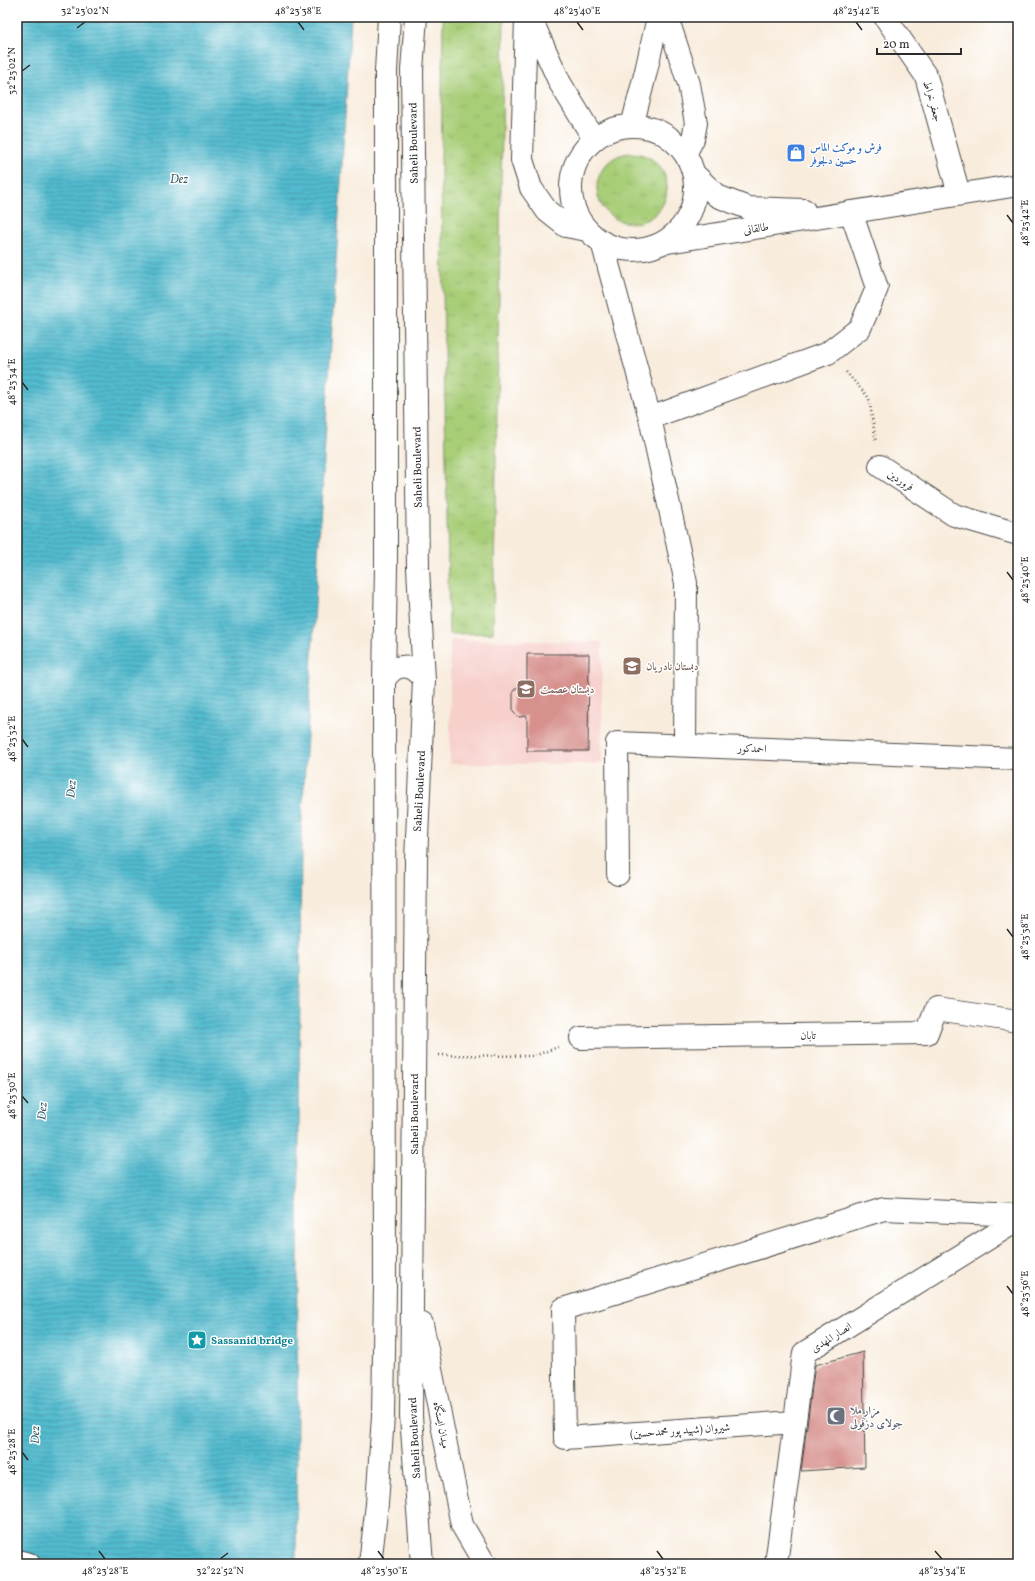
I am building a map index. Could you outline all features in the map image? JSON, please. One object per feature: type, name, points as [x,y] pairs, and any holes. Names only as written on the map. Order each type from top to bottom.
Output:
[{"type":"main road","points":[[370,1564],[377,1504],[382,1416],[385,1286],[384,681],[386,567],[386,71],[390,17]]},
{"type":"main road","name":"Saheli Boulevard","points":[[416,17],[412,70],[418,568],[424,680],[416,860],[411,1416],[422,1564]]},
{"type":"main road","points":[[526,17],[522,160],[531,188],[547,211],[566,226],[594,236],[621,249],[642,249],[661,243],[678,231],[689,214],[695,194],[689,164],[696,122],[689,84],[667,17]]},
{"type":"main road","points":[[530,17],[560,83],[594,140]]},
{"type":"main road","points":[[632,126],[658,17]]},
{"type":"main road","name":"جعفر خراط","points":[[886,17],[926,76],[959,194]]},
{"type":"main road","points":[[685,745],[686,583],[650,418],[594,236],[575,213],[570,193],[572,173],[580,155],[594,140],[612,130],[632,126],[652,129],[670,139],[689,164]]},
{"type":"main road","name":"طالقانی","points":[[689,164],[717,196],[748,208],[851,212]]},
{"type":"main road","name":"طالقانی","points":[[661,243],[1018,185]]},
{"type":"main road","points":[[650,418],[828,353],[860,328],[877,288],[851,212]]},
{"type":"main road","name":"فروردین","points":[[880,466],[954,515],[1018,534]]},
{"type":"main road","points":[[384,681],[393,669],[400,667],[414,669],[420,673],[424,680]]},
{"type":"main road","name":"احمدکور","points":[[618,874],[617,743],[1018,759]]},
{"type":"main road","name":"تابان","points":[[581,1038],[927,1033],[936,1009],[1018,1020]]},
{"type":"main road","name":"شیروان (شهید پور محمدحسین)","points":[[795,1422],[565,1438],[563,1309],[884,1210],[1018,1215]]},
{"type":"main road","name":"انصار المهدی","points":[[776,1564],[804,1353],[1018,1220]]},
{"type":"main road","name":"میدان ایستگاه","points":[[413,1280],[462,1525],[483,1562],[486,1564]]},
{"type":"main road","points":[[17,1561],[30,1564]]},
{"type":"path","name":"فروردین","points":[[828,353],[869,398],[880,466]]},
{"type":"path","points":[[415,1055],[534,1056],[581,1038]]},
{"type":"shaded area","name":"دبستان عصمت","points":[[450,640],[602,642],[602,764],[450,764]]},
{"type":"green space","points":[[443,17],[504,17],[493,633],[449,634],[441,173]]},
{"type":"green space","points":[[625,153],[639,153],[652,159],[661,168],[665,174],[667,188],[665,202],[657,213],[646,221],[639,223],[625,223],[618,221],[607,213],[599,202],[597,195],[597,181],[599,174],[607,163],[618,155]]},
{"type":"water","name":"Dez","points":[[17,17],[351,17],[301,834],[296,1564],[17,1564]]},
{"type":"building","points":[[527,654],[589,654],[588,751],[527,751],[527,716],[519,717],[513,711],[513,691],[519,686],[527,686]]},
{"type":"building","name":"مزار ملا جولای دزفولی","points":[[863,1352],[865,1467],[801,1471],[815,1365]]},
{"type":"place","name":"فرش و موکت الماس حسین دلجوفر","points":[[796,153]]},
{"type":"place","name":"دبستان نادریان","points":[[632,666]]},
{"type":"place","name":"دبستان عصمت","points":[[526,689]]},
{"type":"place","name":"Sassanid bridge","points":[[197,1340]]},
{"type":"place","name":"مزار ملا جولای دزفولی","points":[[836,1416]]}]
